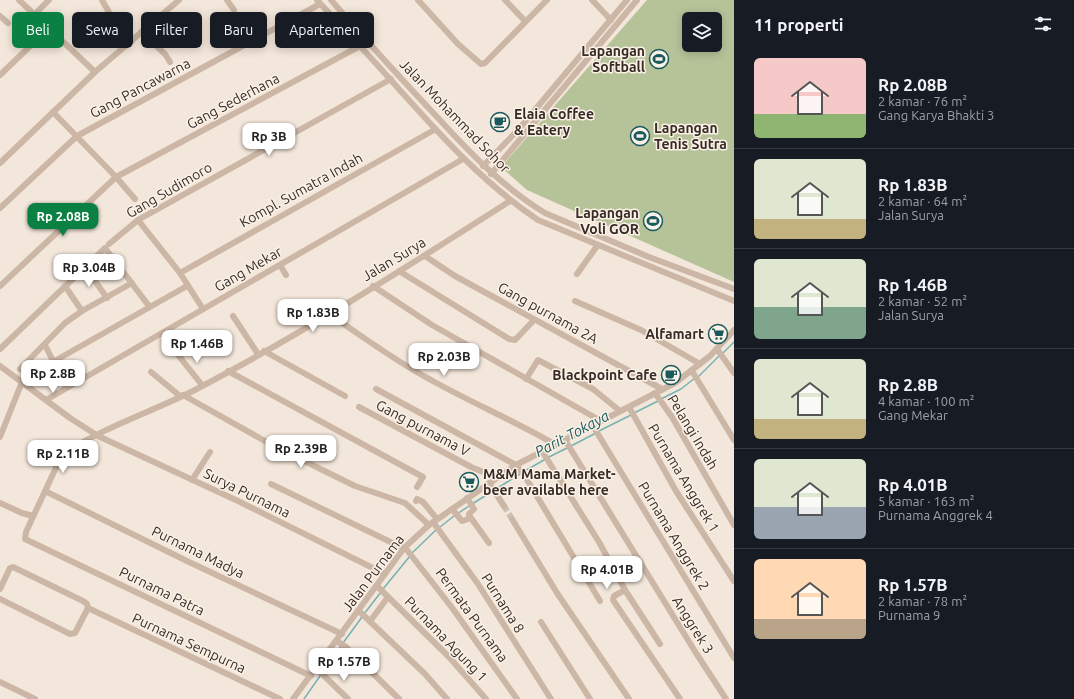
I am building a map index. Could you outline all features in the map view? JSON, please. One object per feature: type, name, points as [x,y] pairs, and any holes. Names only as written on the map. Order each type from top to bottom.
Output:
[{"type":"street","points":[[19,0],[33,12]]},
{"type":"street","points":[[37,12],[49,0]]},
{"type":"street","points":[[102,0],[109,12]]},
{"type":"street","points":[[165,12],[179,0]]},
{"type":"street","points":[[227,0],[234,10]]},
{"type":"street","name":"Jalan Mohammad Sohor","points":[[331,0],[420,100],[483,166],[530,204],[545,213],[649,257],[734,289]]},
{"type":"street","points":[[418,0],[469,55],[480,64],[485,63],[547,0]]},
{"type":"street","points":[[505,0],[525,21]]},
{"type":"street","points":[[592,0],[611,20]]},
{"type":"street","points":[[483,166],[518,129],[627,0]]},
{"type":"street","points":[[491,174],[637,0]]},
{"type":"street","name":"Jalan Mohammad Sohor","points":[[319,2],[328,12]]},
{"type":"street","name":"Gang Pancawarna","points":[[0,208],[77,136],[319,2]]},
{"type":"street","points":[[0,16],[8,23]]},
{"type":"street","points":[[133,39],[141,32]]},
{"type":"street","points":[[64,42],[95,72]]},
{"type":"street","points":[[0,75],[28,48]]},
{"type":"street","points":[[0,163],[95,72],[123,48]]},
{"type":"street","points":[[158,48],[165,54],[170,62]]},
{"type":"street","name":"Gang Sederhana","points":[[0,286],[116,176],[356,48]]},
{"type":"street","name":"Jalan Mohammad Sohor","points":[[362,48],[391,79],[434,130],[463,159],[510,201],[538,220],[597,247],[734,301]]},
{"type":"street","points":[[572,65],[578,69]]},
{"type":"street","name":"Gang Sudimoro","points":[[0,349],[107,246],[138,220],[391,79]]},
{"type":"street","points":[[414,107],[420,100]]},
{"type":"street","points":[[53,112],[116,176],[135,199]]},
{"type":"street","points":[[518,129],[523,134]]},
{"type":"street","name":"Kompl. Sumatra Indah","points":[[180,273],[434,130]]},
{"type":"street","name":"Gang Mekar","points":[[46,400],[463,159]]},
{"type":"street","name":"Jalan Surya","points":[[33,516],[60,459],[65,453],[182,396],[261,353],[329,314],[510,201]]},
{"type":"street","points":[[538,220],[545,213]]},
{"type":"street","points":[[138,220],[180,273],[203,309]]},
{"type":"street","points":[[107,246],[149,306]]},
{"type":"street","points":[[577,274],[597,247]]},
{"type":"street","name":"Gang purnama 2A","points":[[424,256],[450,273],[534,320],[662,389]]},
{"type":"street","points":[[645,265],[649,257]]},
{"type":"street","points":[[280,265],[286,275]]},
{"type":"street","points":[[85,267],[107,298]]},
{"type":"street","points":[[399,271],[509,339],[515,340],[534,320]]},
{"type":"street","points":[[20,369],[63,325],[82,311],[132,283]]},
{"type":"street","points":[[65,286],[82,311]]},
{"type":"street","points":[[0,437],[22,382],[53,361],[187,286]]},
{"type":"street","points":[[373,286],[432,325],[601,422]]},
{"type":"street","points":[[575,301],[641,330],[700,364]]},
{"type":"street","points":[[329,314],[429,379],[476,405],[528,428],[556,444]]},
{"type":"street","points":[[232,316],[261,353],[345,396]]},
{"type":"street","name":"Jalan Purnama","points":[[293,699],[311,676],[318,671],[341,644],[342,634],[365,616],[379,588],[384,574],[433,522],[490,485],[498,478],[556,444],[594,428],[620,411],[630,409],[656,395],[662,389],[694,373],[700,364],[721,353],[734,330]]},
{"type":"street","points":[[45,345],[53,361]]},
{"type":"street","points":[[721,353],[734,373]]},
{"type":"street","points":[[178,355],[202,385]]},
{"type":"street","points":[[526,379],[538,360],[593,389],[620,411]]},
{"type":"street","name":"Surya Purnama","points":[[0,366],[70,418],[98,436],[192,480],[384,574]]},
{"type":"street","points":[[228,371],[423,477],[417,487]]},
{"type":"street","points":[[151,372],[182,396],[272,445],[355,486],[405,503],[433,522]]},
{"type":"street","points":[[694,373],[734,440]]},
{"type":"street","points":[[376,390],[517,467],[526,478],[600,601]]},
{"type":"street","name":"Pelangi Indah","points":[[656,395],[663,404],[734,525]]},
{"type":"street","name":"Gang purnama V","points":[[359,407],[471,467],[498,478]]},
{"type":"street","name":"Purnama Anggrek 1","points":[[630,409],[676,491],[734,581]]},
{"type":"street","name":"Purnama Anggrek 2","points":[[594,428],[734,658]]},
{"type":"street","name":"Anggrek 3","points":[[566,441],[692,647],[726,699]]},
{"type":"street","points":[[192,480],[210,452]]},
{"type":"street","points":[[543,453],[599,542],[625,590],[660,644]]},
{"type":"street","name":"Permata Purnama","points":[[271,484],[406,549],[416,559],[517,699]]},
{"type":"street","points":[[490,485],[504,506]]},
{"type":"street","name":"Purnama Madya","points":[[45,491],[189,562],[342,634]]},
{"type":"street","points":[[416,501],[417,499],[423,502],[433,522]]},
{"type":"street","points":[[468,499],[474,510],[469,514],[470,518],[489,543]]},
{"type":"street","points":[[0,503],[22,513],[33,516]]},
{"type":"street","points":[[452,509],[462,521],[470,518]]},
{"type":"street","name":"Purnama Patra","points":[[33,516],[26,532],[25,539],[311,676]]},
{"type":"street","points":[[512,519],[557,593],[629,699]]},
{"type":"street","name":"Purnama 8","points":[[433,522],[478,584],[551,699]]},
{"type":"street","name":"Purnama Sempurna","points":[[0,589],[10,568],[13,567],[83,601],[87,604],[88,608],[280,699]]},
{"type":"street","name":"Purnama Agung 1","points":[[379,588],[449,657],[486,699]]},
{"type":"street","points":[[625,590],[614,596],[613,600],[680,699]]},
{"type":"street","points":[[387,595],[365,616],[425,674],[447,699]]},
{"type":"street","points":[[0,600],[70,634],[75,633],[88,608]]},
{"type":"street","points":[[541,622],[590,699]]},
{"type":"street","points":[[341,644],[399,699]]},
{"type":"street","points":[[318,671],[348,699]]},
{"type":"street","points":[[0,682],[35,699]]},
{"type":"green space","points":[[647,0],[734,0],[734,282],[527,190],[501,167]]},
{"type":"waterway","name":"Parit Tokaya","points":[[723,353],[734,342]]},
{"type":"waterway","name":"Parit Tokaya","points":[[699,376],[720,355]]},
{"type":"waterway","name":"Parit Tokaya","points":[[661,399],[681,389],[695,378]]},
{"type":"waterway","name":"Parit Tokaya","points":[[634,413],[658,401]]},
{"type":"waterway","name":"Parit Tokaya","points":[[599,431],[631,415]]},
{"type":"waterway","name":"Parit Tokaya","points":[[571,446],[596,433]]},
{"type":"waterway","name":"Parit Tokaya","points":[[549,457],[567,448]]},
{"type":"waterway","name":"Parit Tokaya","points":[[523,472],[544,460]]},
{"type":"waterway","name":"Parit Tokaya","points":[[496,489],[520,474]]},
{"type":"waterway","name":"Parit Tokaya","points":[[472,504],[493,491]]},
{"type":"waterway","name":"Parit Tokaya","points":[[457,514],[469,506]]},
{"type":"waterway","name":"Parit Tokaya","points":[[440,527],[454,516]]},
{"type":"waterway","name":"Parit Tokaya","points":[[412,553],[437,529]]},
{"type":"waterway","name":"Parit Tokaya","points":[[383,589],[410,556]]},
{"type":"waterway","name":"Parit Tokaya","points":[[364,614],[381,592]]},
{"type":"waterway","name":"Parit Tokaya","points":[[343,643],[362,617]]},
{"type":"waterway","name":"Parit Tokaya","points":[[323,671],[341,646]]},
{"type":"waterway","name":"Parit Tokaya","points":[[304,699],[320,676]]},
{"type":"tunnel","points":[[504,506],[512,519]]},
{"type":"place","name":"Lapangan Softball","points":[[659,59]]},
{"type":"place","name":"Elaia Coffee & Eatery","points":[[500,122]]},
{"type":"place","name":"Lapangan Tenis Sutra","points":[[640,136]]},
{"type":"place","name":"Lapangan Voli GOR","points":[[653,221]]},
{"type":"place","name":"Alfamart","points":[[718,334]]},
{"type":"place","name":"Blackpoint Cafe","points":[[671,375]]},
{"type":"place","name":"M&M Mama Market- beer available here","points":[[469,482]]}]
